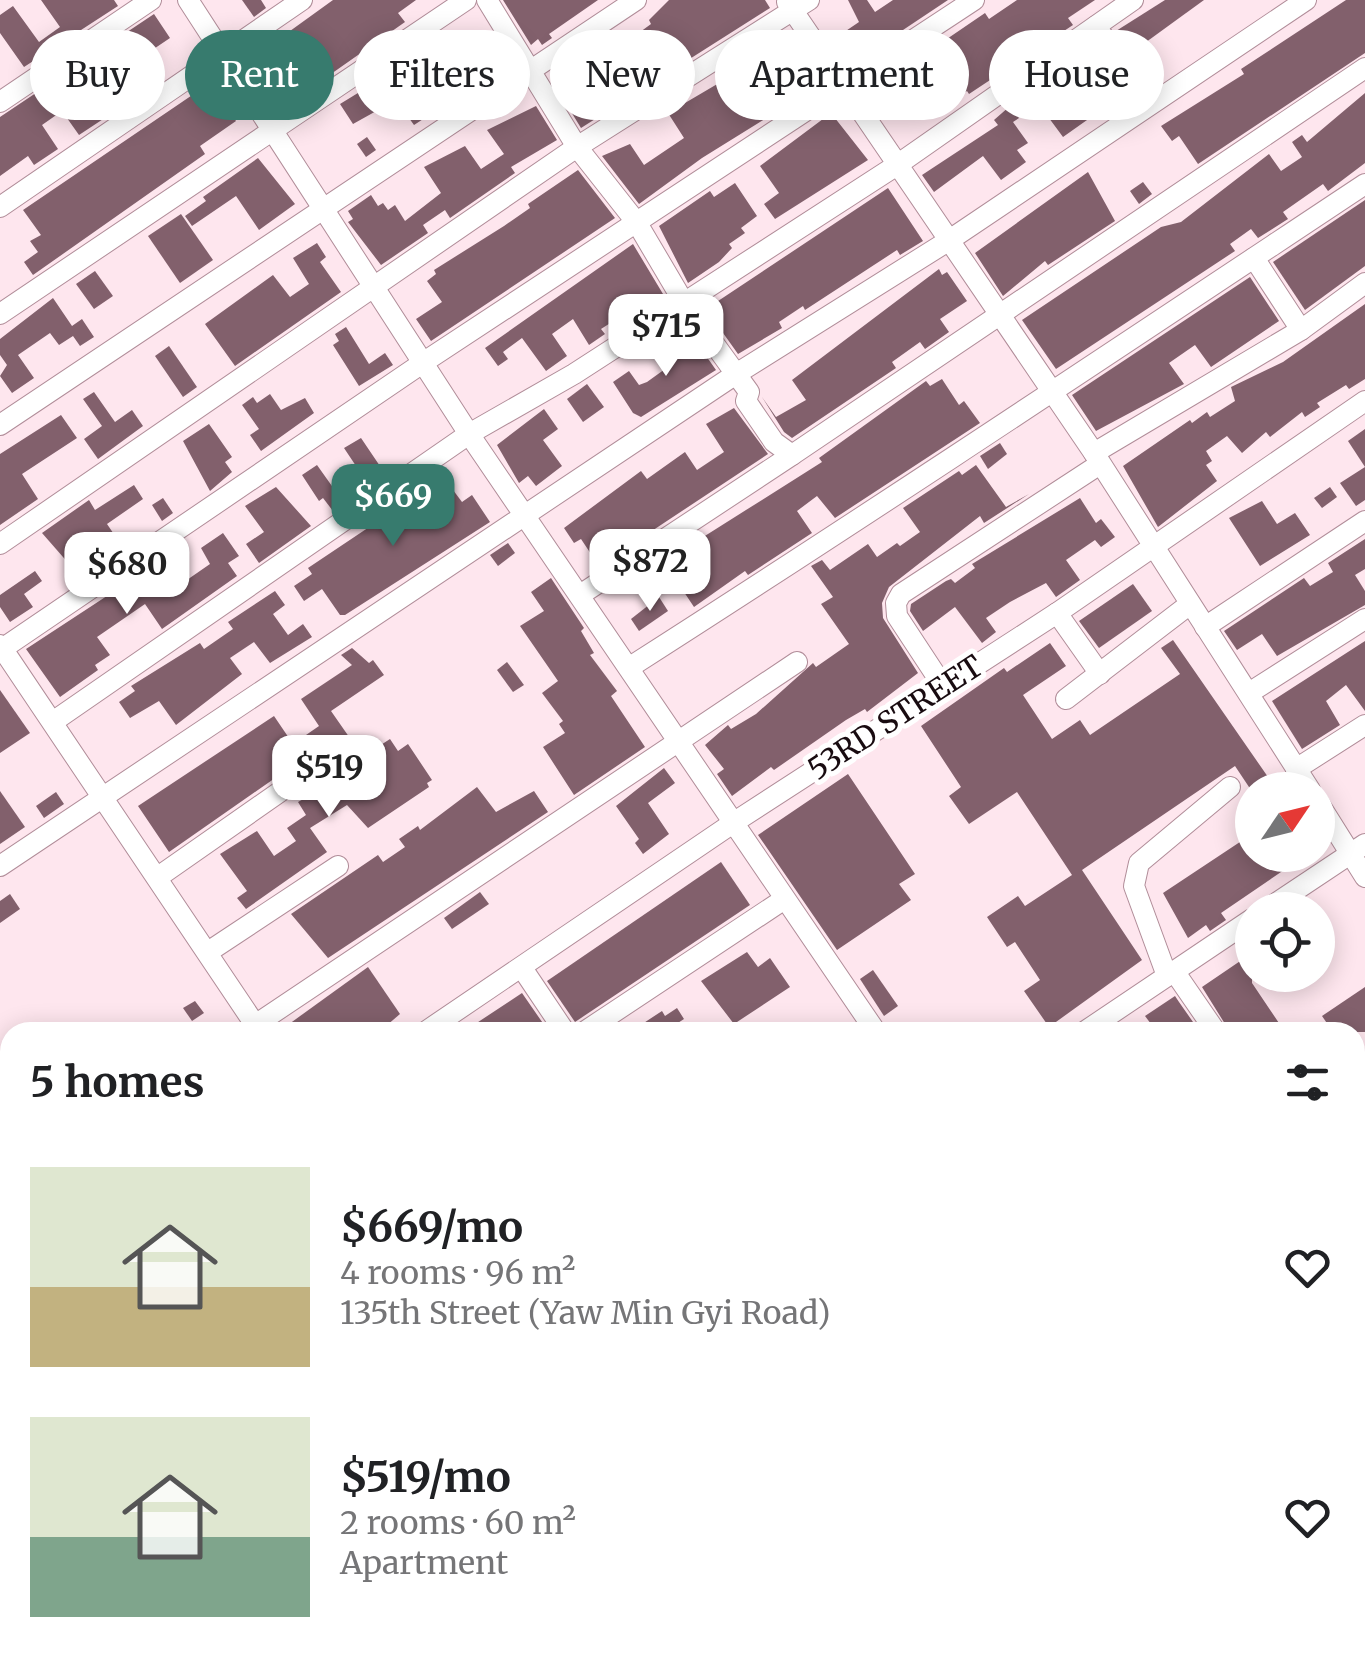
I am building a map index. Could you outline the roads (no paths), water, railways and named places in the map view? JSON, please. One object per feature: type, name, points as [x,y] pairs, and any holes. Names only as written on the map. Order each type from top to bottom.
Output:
[{"type":"street","points":[[0,102],[151,0]]},
{"type":"street","points":[[188,0],[207,30]]},
{"type":"street","points":[[258,30],[302,0]]},
{"type":"street","points":[[0,314],[466,0]]},
{"type":"street","points":[[487,0],[577,147],[637,223],[683,302],[748,392],[746,402],[774,442],[792,454]]},
{"type":"street","points":[[0,425],[636,0]]},
{"type":"street","points":[[929,30],[974,0]]},
{"type":"street","points":[[54,722],[469,434],[574,374],[897,165],[1133,0]]},
{"type":"street","points":[[1164,93],[1306,0]]},
{"type":"street","points":[[0,544],[577,147],[796,4],[811,30]]},
{"type":"street","points":[[1096,26],[1099,30]]},
{"type":"street","points":[[580,595],[1365,68]]},
{"type":"street","points":[[0,208],[185,80]]},
{"type":"street","points":[[267,120],[469,434],[736,821],[783,900],[869,1022]]},
{"type":"street","points":[[253,1022],[1,647],[793,120]]},
{"type":"street","points":[[867,120],[1097,458],[1298,772]]},
{"type":"street","points":[[0,866],[736,374],[948,241],[1123,120]]},
{"type":"street","points":[[630,667],[938,471],[1050,389],[1365,184]]},
{"type":"street","points":[[1254,258],[1301,330]]},
{"type":"street","points":[[942,686],[897,616],[901,594],[1097,458],[1301,330],[1365,284]]},
{"type":"street","name":"53RD STREET","points":[[440,1022],[736,821],[1057,612],[1365,401]]},
{"type":"street","points":[[1205,627],[1365,520]]},
{"type":"street","points":[[1066,698],[1190,604]]},
{"type":"street","points":[[1057,612],[1100,674]]},
{"type":"street","points":[[1249,693],[1365,619]]},
{"type":"street","points":[[268,1022],[798,662]]},
{"type":"street","points":[[1296,769],[1365,725]]},
{"type":"street","points":[[158,876],[334,754]]},
{"type":"street","points":[[1208,1022],[1171,974],[1134,886],[1138,863],[1230,787]]},
{"type":"street","points":[[1335,822],[1358,849],[1365,877]]},
{"type":"street","points":[[1293,892],[1358,849]]},
{"type":"street","points":[[208,952],[338,866]]},
{"type":"street","points":[[599,1022],[783,900]]},
{"type":"street","points":[[1099,1022],[1235,931]]},
{"type":"street","points":[[522,968],[558,1022]]}]
